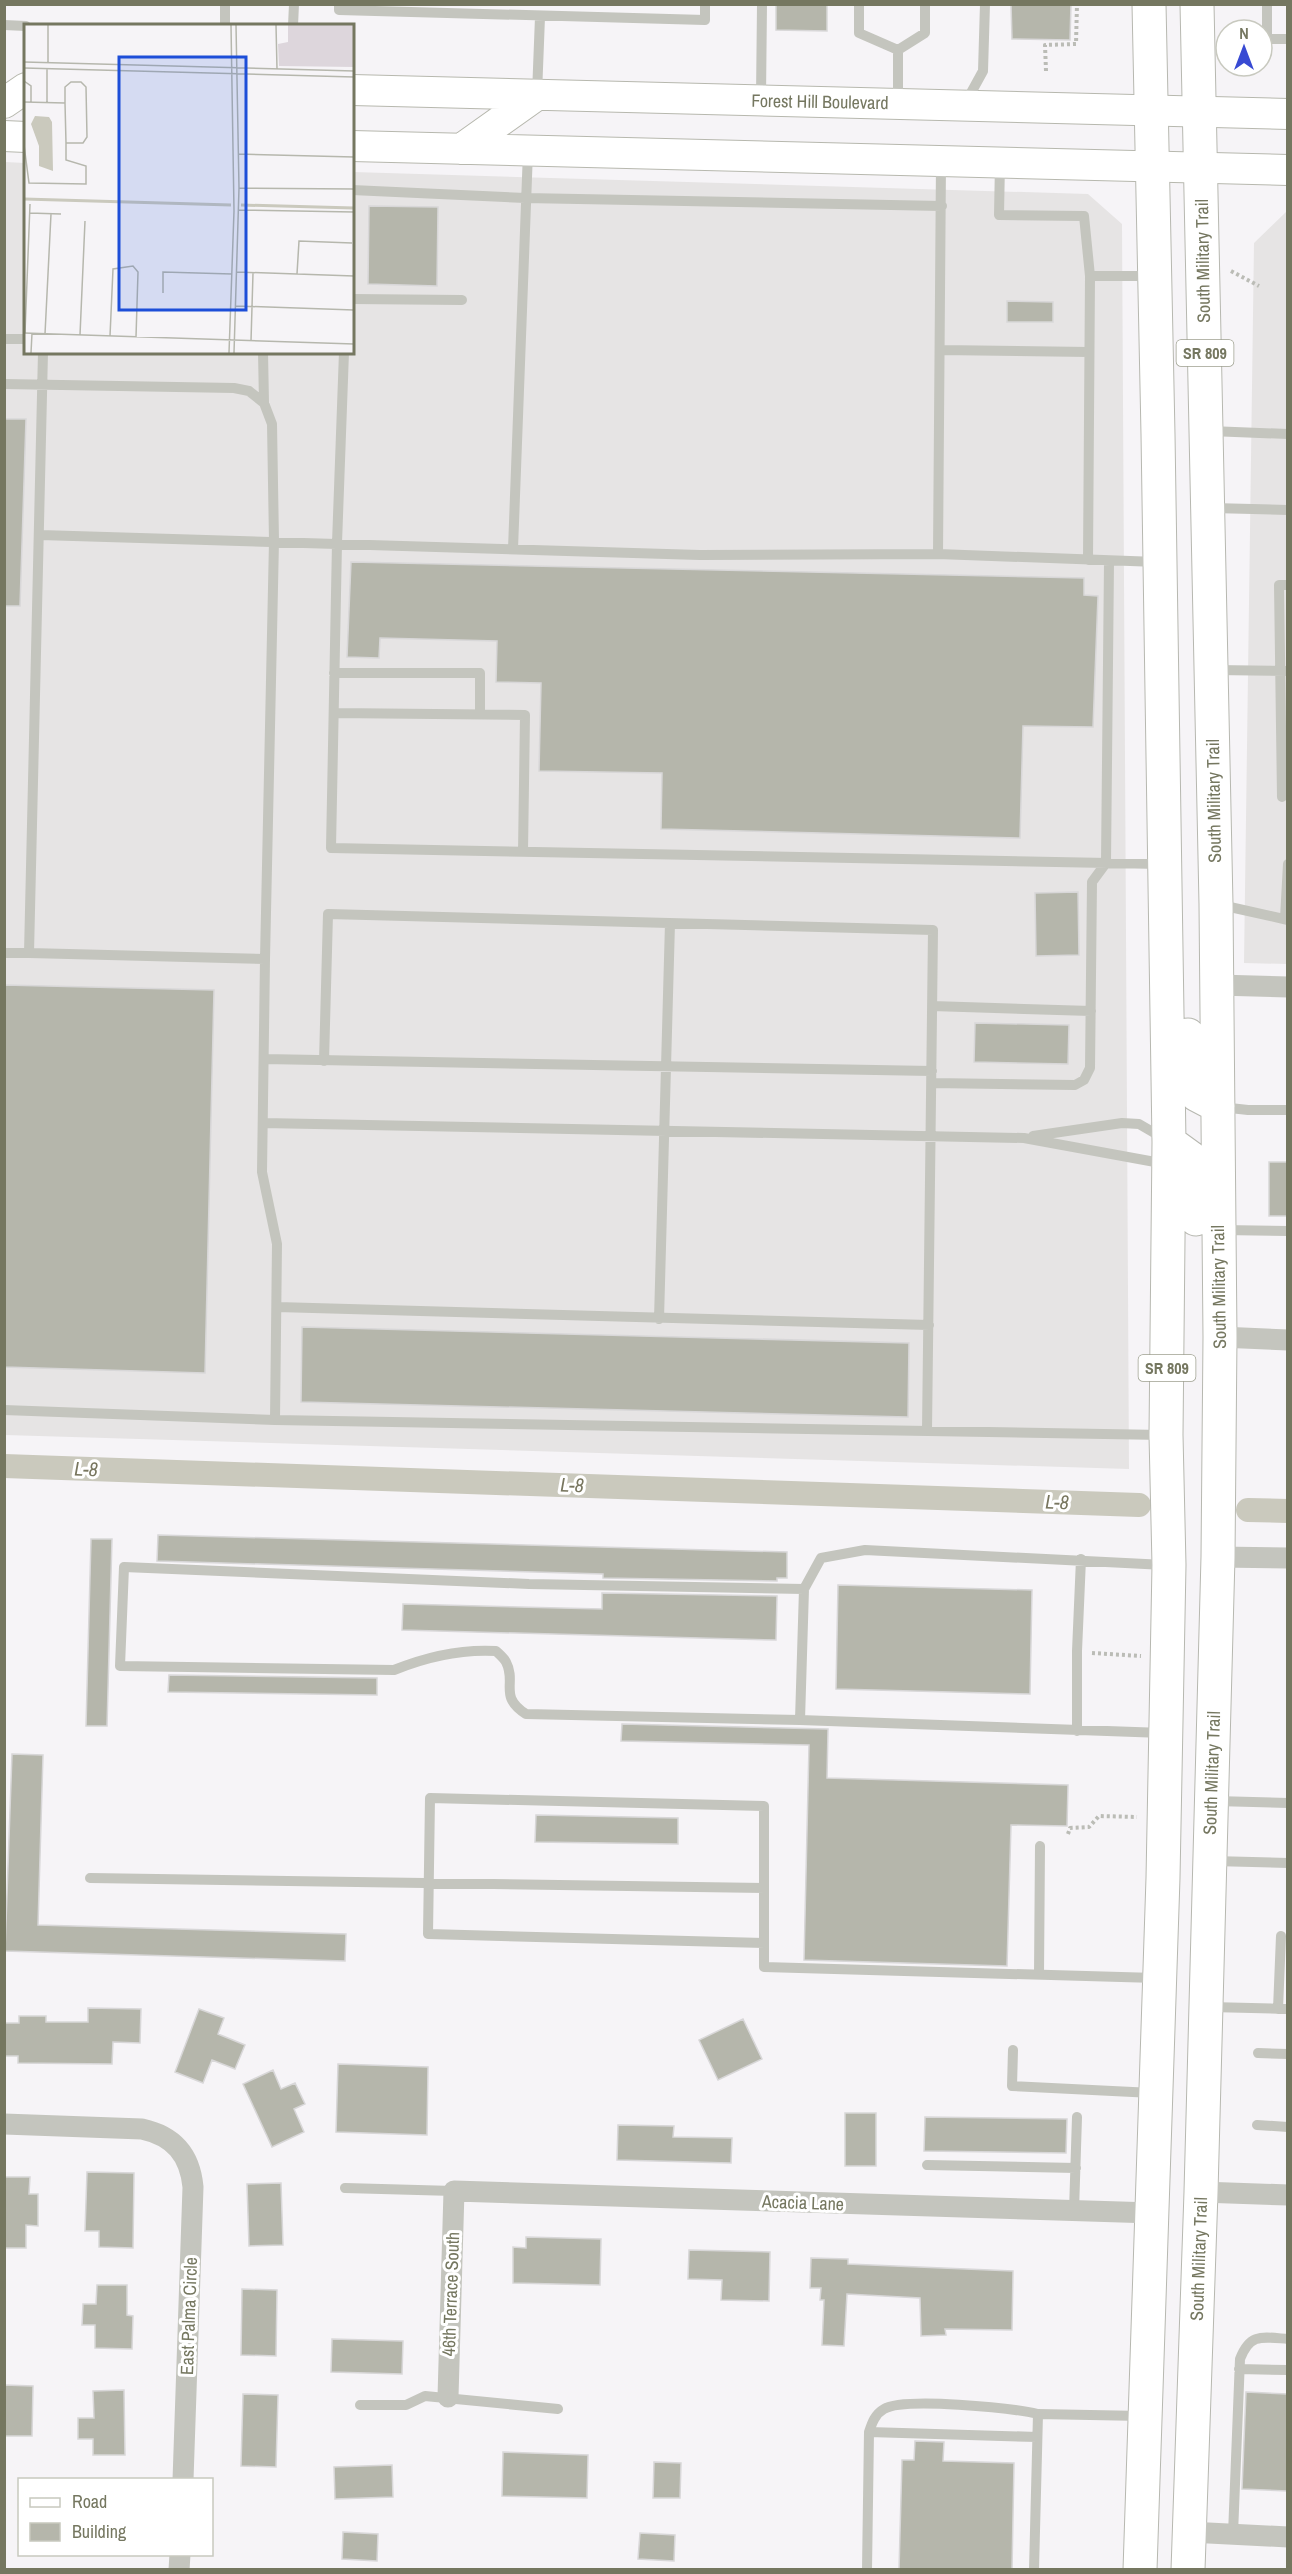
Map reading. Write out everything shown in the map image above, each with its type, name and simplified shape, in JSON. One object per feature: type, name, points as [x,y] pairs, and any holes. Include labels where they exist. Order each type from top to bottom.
[{"type":"main road","name":"SR 809","points":[[1140,2570],[1163,1878],[1169,1565],[1166,1436],[1169,1153],[1149,4]]},
{"type":"main road","name":"South Military Trail","points":[[1188,2570],[1201,2192],[1218,1557],[1220,1338],[1213,1230],[1218,1106],[1216,904],[1197,4]]},
{"type":"main road","points":[[4,79],[24,80]]},
{"type":"main road","points":[[4,103],[24,89]]},
{"type":"main road","name":"Forest Hill Boulevard","points":[[354,90],[1287,114]]},
{"type":"main road","points":[[460,148],[537,94]]},
{"type":"main road","points":[[4,136],[24,137]]},
{"type":"main road","points":[[354,146],[1287,170]]},
{"type":"main road","points":[[1163,780],[1185,836],[1188,1071],[1197,1095],[1218,1106]]},
{"type":"main road","points":[[1169,1153],[1191,1158],[1195,1176],[1200,1393],[1219,1429]]},
{"type":"main road","points":[[1163,1878],[1176,1929],[1180,2004],[1177,2162],[1183,2180],[1201,2192]]},
{"type":"main road","points":[[1153,2213],[1168,2226],[1177,2255],[1174,2424],[1190,2495]]},
{"type":"street","points":[[1217,985],[1287,987]]},
{"type":"street","points":[[1220,1338],[1287,1340]]},
{"type":"street","points":[[1218,1557],[1287,1557]]},
{"type":"street","name":"East Palma Circle","points":[[4,2124],[142,2129],[158,2133],[173,2142],[184,2154],[191,2170],[194,2187],[183,2478]]},
{"type":"street","name":"Acacia Lane","points":[[453,2191],[1153,2213]]},
{"type":"street","name":"46th Terrace South","points":[[448,2397],[453,2191]]},
{"type":"street","points":[[1201,2192],[1287,2195]]},
{"type":"street","points":[[1189,2532],[1287,2537]]},
{"type":"lane","points":[[225,4],[225,24]]},
{"type":"lane","points":[[293,24],[294,4]]},
{"type":"lane","points":[[339,4],[339,10],[705,20],[705,4]]},
{"type":"lane","points":[[761,100],[762,4]]},
{"type":"lane","points":[[859,4],[859,33],[898,50]]},
{"type":"lane","points":[[898,50],[925,33],[925,4]]},
{"type":"lane","points":[[964,106],[983,71],[985,4]]},
{"type":"lane","points":[[1267,4],[1267,39],[1287,39]]},
{"type":"lane","points":[[537,94],[540,17]]},
{"type":"lane","points":[[4,25],[24,26]]},
{"type":"lane","points":[[898,50],[898,104]]},
{"type":"lane","points":[[513,549],[528,150]]},
{"type":"lane","points":[[938,554],[941,161]]},
{"type":"lane","points":[[1000,163],[999,215],[1084,216],[1090,276],[1088,560]]},
{"type":"lane","points":[[354,190],[525,198],[942,206]]},
{"type":"lane","points":[[1090,276],[1154,276]]},
{"type":"lane","points":[[354,299],[462,300]]},
{"type":"lane","points":[[4,339],[24,339]]},
{"type":"lane","points":[[940,350],[1089,352]]},
{"type":"lane","points":[[29,953],[43,354]]},
{"type":"lane","points":[[263,354],[264,403],[272,424],[274,541],[262,1172],[278,1244],[275,1420]]},
{"type":"lane","points":[[344,354],[337,543],[331,848],[1165,864]]},
{"type":"lane","points":[[4,384],[234,388],[249,391],[264,403]]},
{"type":"lane","points":[[1207,430],[1287,434]]},
{"type":"lane","points":[[1208,508],[1287,510]]},
{"type":"lane","points":[[40,535],[700,555],[938,554],[1108,562],[1160,562]]},
{"type":"lane","points":[[932,1083],[1075,1085],[1084,1080],[1090,1068],[1092,882],[1106,863],[1108,562]]},
{"type":"lane","points":[[1282,797],[1284,671],[1279,585],[1287,585]]},
{"type":"lane","points":[[1211,670],[1284,671]]},
{"type":"lane","points":[[334,673],[480,673],[480,714]]},
{"type":"lane","points":[[334,713],[525,715],[523,852]]},
{"type":"lane","points":[[1216,904],[1286,919],[1287,864]]},
{"type":"lane","points":[[324,1061],[328,914],[933,930],[927,1431]]},
{"type":"lane","points":[[659,1319],[670,923]]},
{"type":"lane","points":[[4,953],[265,959]]},
{"type":"lane","points":[[933,1006],[1091,1011]]},
{"type":"lane","points":[[264,1059],[932,1071]]},
{"type":"lane","points":[[1218,1106],[1248,1110],[1287,1110]]},
{"type":"lane","points":[[263,1123],[1024,1138],[1169,1153]]},
{"type":"lane","points":[[1024,1138],[1122,1123],[1139,1124],[1169,1153]]},
{"type":"lane","points":[[1213,1230],[1287,1232]]},
{"type":"lane","points":[[277,1307],[929,1325]]},
{"type":"lane","points":[[4,1410],[275,1420],[1166,1436]]},
{"type":"lane","points":[[800,1720],[804,1589],[821,1558],[865,1550],[1169,1565]]},
{"type":"lane","points":[[1077,1731],[1077,1651],[1081,1559]]},
{"type":"lane","points":[[804,1589],[530,1584],[123,1567],[120,1666],[394,1671],[417,1661],[461,1652],[496,1651],[507,1663],[509,1693],[514,1706],[526,1714],[800,1720],[1166,1733]]},
{"type":"lane","points":[[764,1943],[428,1934],[430,1798],[764,1806],[764,1888],[764,1943],[764,1967],[1160,1978]]},
{"type":"lane","points":[[1211,1801],[1287,1803]]},
{"type":"lane","points":[[1039,1974],[1040,1846]]},
{"type":"lane","points":[[1210,1861],[1287,1863]]},
{"type":"lane","points":[[90,1878],[764,1888]]},
{"type":"lane","points":[[1206,2007],[1282,2009],[1281,1936]]},
{"type":"lane","points":[[1014,2050],[1012,2086],[1156,2093]]},
{"type":"lane","points":[[1258,2053],[1287,2054]]},
{"type":"lane","points":[[1074,2211],[1077,2117]]},
{"type":"lane","points":[[1257,2125],[1287,2127]]},
{"type":"lane","points":[[927,2165],[1076,2168]]},
{"type":"lane","points":[[345,2188],[453,2191]]},
{"type":"lane","points":[[1233,2534],[1239,2368],[1245,2345],[1257,2338],[1287,2339]]},
{"type":"lane","points":[[1239,2368],[1287,2370]]},
{"type":"lane","points":[[360,2405],[406,2405],[425,2396],[558,2409]]},
{"type":"lane","points":[[867,2570],[868,2432],[875,2416],[894,2405],[1008,2408],[1038,2414],[1146,2416]]},
{"type":"lane","points":[[1034,2570],[1038,2414]]},
{"type":"lane","points":[[868,2432],[1037,2437]]},
{"type":"path","points":[[1046,71],[1045,45],[1076,44],[1077,4]]},
{"type":"path","points":[[1231,271],[1259,286]]},
{"type":"path","points":[[1089,1653],[1142,1656]]},
{"type":"path","points":[[1068,1834],[1070,1828],[1089,1827],[1099,1816],[1137,1817]]},
{"type":"shaded area","points":[[5,162],[24,163],[24,354],[354,354],[354,172],[1088,194],[1122,224],[1129,1469],[5,1435]]},
{"type":"shaded area","points":[[1287,211],[1287,964],[1244,963],[1254,243]]},
{"type":"building","points":[[776,4],[827,4],[827,31],[776,30]]},
{"type":"building","points":[[1011,4],[1071,4],[1070,40],[1012,39]]},
{"type":"building","points":[[369,206],[438,207],[437,286],[368,284]]},
{"type":"building","points":[[1007,301],[1053,302],[1053,322],[1007,322]]},
{"type":"building","points":[[4,419],[26,419],[20,606],[4,606]]},
{"type":"building","points":[[351,562],[1084,578],[1084,595],[1098,596],[1093,727],[1023,726],[1020,838],[661,829],[662,773],[539,771],[541,683],[496,682],[497,641],[380,638],[379,658],[347,657]]},
{"type":"building","points":[[1078,892],[1079,955],[1036,956],[1035,893]]},
{"type":"building","points":[[4,985],[214,990],[205,1373],[4,1367]]},
{"type":"building","points":[[975,1023],[1069,1025],[1068,1064],[974,1062]]},
{"type":"building","points":[[1269,1162],[1287,1162],[1287,1216],[1269,1216]]},
{"type":"building","points":[[302,1327],[909,1343],[908,1417],[301,1402]]},
{"type":"building","points":[[158,1535],[787,1552],[787,1578],[777,1578],[777,1581],[603,1578],[603,1574],[157,1561]]},
{"type":"building","points":[[91,1539],[112,1539],[107,1726],[86,1726]]},
{"type":"building","points":[[838,1585],[1032,1590],[1030,1694],[836,1689]]},
{"type":"building","points":[[602,1593],[777,1596],[776,1640],[402,1630],[403,1604],[602,1609]]},
{"type":"building","points":[[169,1675],[377,1678],[377,1695],[168,1692]]},
{"type":"building","points":[[622,1724],[828,1729],[827,1778],[1068,1785],[1067,1826],[1011,1825],[1007,1966],[804,1960],[809,1745],[621,1741]]},
{"type":"building","points":[[12,1754],[43,1755],[38,1925],[346,1934],[345,1961],[5,1951]]},
{"type":"building","points":[[536,1815],[678,1818],[678,1844],[535,1842]]},
{"type":"building","points":[[88,2008],[141,2009],[140,2043],[113,2042],[112,2064],[18,2063],[18,2056],[4,2056],[4,2023],[19,2023],[19,2016],[46,2016],[46,2022],[88,2022]]},
{"type":"building","points":[[199,2009],[224,2018],[218,2034],[245,2045],[235,2069],[212,2060],[203,2083],[175,2072]]},
{"type":"building","points":[[743,2019],[762,2059],[718,2080],[699,2040]]},
{"type":"building","points":[[338,2064],[428,2067],[427,2135],[336,2132]]},
{"type":"building","points":[[273,2070],[281,2089],[295,2083],[305,2104],[294,2109],[304,2132],[272,2147],[243,2084]]},
{"type":"building","points":[[845,2113],[876,2113],[876,2166],[845,2166]]},
{"type":"building","points":[[925,2117],[1067,2119],[1066,2153],[924,2151]]},
{"type":"building","points":[[618,2125],[674,2126],[673,2137],[732,2138],[731,2163],[617,2160]]},
{"type":"building","points":[[87,2172],[134,2173],[133,2248],[99,2247],[99,2231],[85,2231]]},
{"type":"building","points":[[4,2177],[30,2177],[29,2194],[38,2194],[38,2226],[26,2225],[26,2248],[4,2248]]},
{"type":"building","points":[[281,2183],[283,2245],[249,2246],[247,2184]]},
{"type":"building","points":[[526,2237],[601,2239],[600,2285],[513,2283],[513,2247],[526,2248]]},
{"type":"building","points":[[689,2250],[770,2252],[769,2301],[721,2300],[722,2280],[688,2279]]},
{"type":"building","points":[[811,2258],[848,2259],[848,2264],[1013,2271],[1012,2330],[945,2329],[946,2335],[921,2336],[920,2298],[847,2294],[844,2346],[822,2345],[824,2300],[820,2300],[821,2288],[810,2288]]},
{"type":"building","points":[[97,2285],[127,2285],[127,2315],[133,2316],[132,2349],[95,2348],[95,2325],[82,2325],[83,2304],[96,2304]]},
{"type":"building","points":[[242,2289],[277,2290],[276,2356],[241,2355]]},
{"type":"building","points":[[332,2339],[403,2341],[402,2374],[331,2372]]},
{"type":"building","points":[[4,2385],[33,2386],[32,2436],[4,2436]]},
{"type":"building","points":[[124,2390],[125,2455],[93,2455],[93,2439],[78,2439],[78,2418],[94,2418],[93,2391]]},
{"type":"building","points":[[1246,2392],[1287,2394],[1287,2491],[1242,2489]]},
{"type":"building","points":[[243,2394],[278,2395],[276,2467],[241,2466]]},
{"type":"building","points":[[915,2441],[944,2442],[943,2461],[1014,2463],[1012,2570],[899,2570],[902,2460],[914,2460]]},
{"type":"building","points":[[503,2452],[588,2455],[587,2498],[502,2496]]},
{"type":"building","points":[[654,2462],[681,2463],[680,2498],[653,2498]]},
{"type":"building","points":[[392,2465],[393,2497],[335,2499],[334,2467]]},
{"type":"building","points":[[343,2532],[378,2534],[377,2561],[342,2559]]},
{"type":"building","points":[[640,2533],[675,2535],[674,2561],[638,2559]]},
{"type":"waterway","name":"L-8","points":[[4,1466],[1139,1505]]},
{"type":"waterway","name":"L-8","points":[[1248,1510],[1288,1511]]}]
